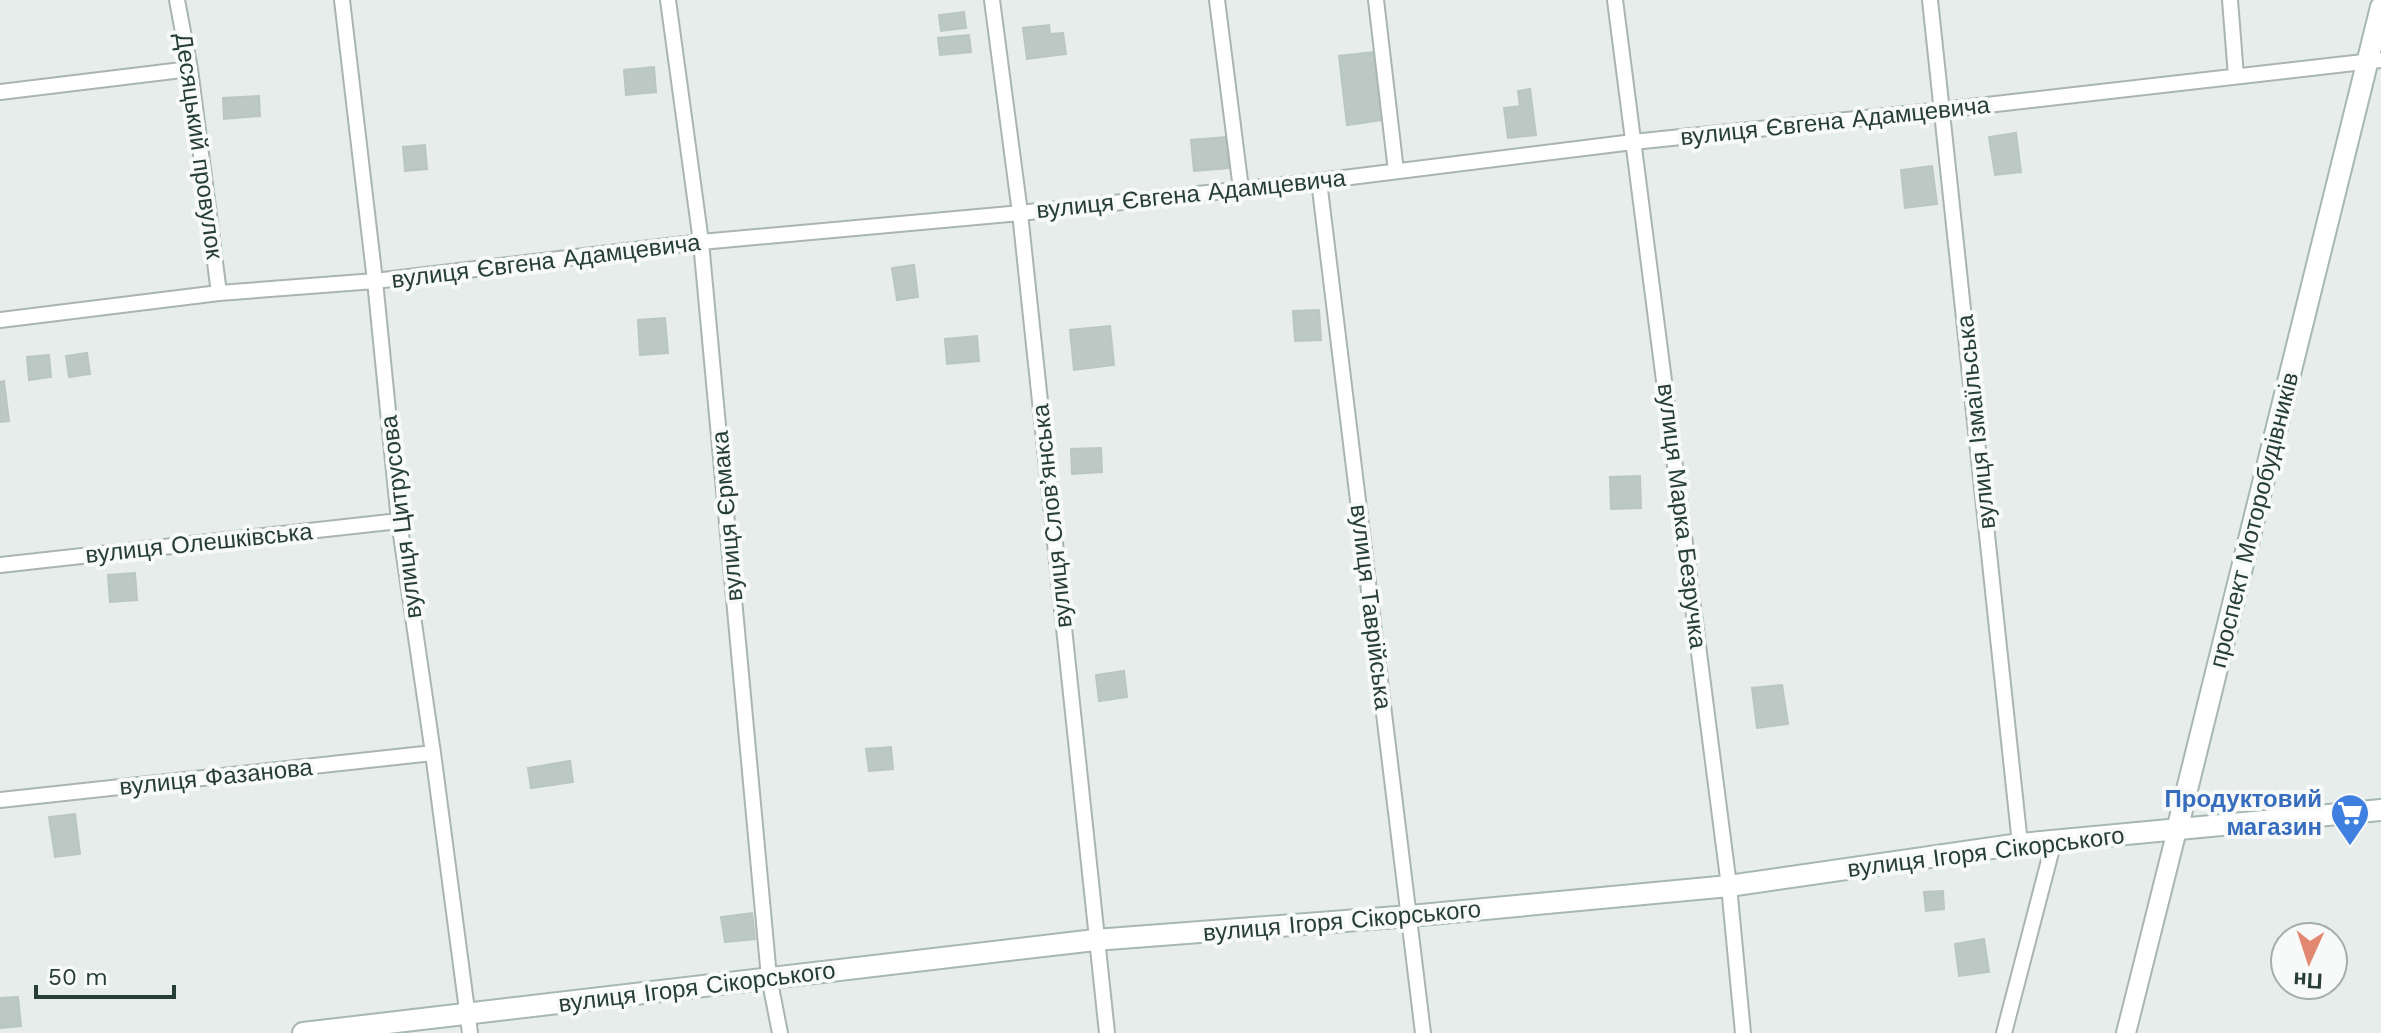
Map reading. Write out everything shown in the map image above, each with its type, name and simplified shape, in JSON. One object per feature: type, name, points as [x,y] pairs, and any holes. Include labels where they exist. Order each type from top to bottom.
[{"type":"main road","name":"проспект Моторобудівників","points":[[2177,830],[2374,61],[2381,7]]},
{"type":"main road","name":"вулиця Ігоря Сікорського","points":[[303,1033],[469,1024],[769,977],[1095,940],[1410,916],[1729,886],[2020,844],[2381,810]]},
{"type":"street","name":"Десяцький провулок","points":[[177,0],[190,69],[219,293]]},
{"type":"street","name":"вулиця Цитрусова","points":[[342,0],[399,521],[469,1024]]},
{"type":"street","name":"вулиця Єрмака","points":[[668,0],[701,242],[769,977],[780,1033]]},
{"type":"street","name":"вулиця Слов’янська","points":[[992,0],[1020,213],[1107,1033]]},
{"type":"street","points":[[1217,0],[1241,189]]},
{"type":"street","points":[[1376,0],[1396,171]]},
{"type":"street","name":"вулиця Марка Безручка","points":[[1615,0],[1729,886],[1743,1033]]},
{"type":"street","name":"вулиця Ізмаїльська","points":[[1930,0],[2020,844]]},
{"type":"street","points":[[2230,0],[2236,76]]},
{"type":"street","name":"вулиця Євгена Адамцевича","points":[[0,320],[219,293],[375,281],[701,242],[1020,213],[1319,181],[1633,142],[2374,61]]},
{"type":"street","points":[[0,92],[190,69]]},
{"type":"street","name":"вулиця Таврійська","points":[[1319,181],[1423,1033]]},
{"type":"street","name":"вулиця Олешківська","points":[[0,565],[399,521]]},
{"type":"street","name":"вулиця Фазанова","points":[[0,800],[433,753]]},
{"type":"street","name":"проспект Моторобудівників","points":[[2126,1033],[2177,830]]},
{"type":"street","points":[[2004,1033],[2054,841]]},
{"type":"building","points":[[964,12],[966,28],[941,31],[939,15]]},
{"type":"building","points":[[1049,25],[1050,34],[1063,33],[1066,54],[1027,59],[1023,28]]},
{"type":"building","points":[[969,35],[971,52],[940,55],[938,38]]},
{"type":"building","points":[[1374,52],[1383,120],[1347,125],[1339,56]]},
{"type":"building","points":[[654,67],[656,92],[626,95],[624,70]]},
{"type":"building","points":[[1530,89],[1536,135],[1508,138],[1504,108],[1520,106],[1518,91]]},
{"type":"building","points":[[259,96],[260,116],[224,119],[223,98]]},
{"type":"building","points":[[2016,133],[2021,172],[1995,175],[1989,137]]},
{"type":"building","points":[[1226,137],[1229,168],[1194,171],[1191,140]]},
{"type":"building","points":[[425,145],[427,169],[405,171],[403,147]]},
{"type":"building","points":[[1932,166],[1937,204],[1905,208],[1901,170]]},
{"type":"building","points":[[914,265],[918,297],[897,300],[892,268]]},
{"type":"building","points":[[1319,310],[1321,340],[1295,341],[1293,311]]},
{"type":"building","points":[[665,318],[668,353],[640,355],[638,320]]},
{"type":"building","points":[[1110,326],[1114,365],[1074,370],[1070,330]]},
{"type":"building","points":[[977,336],[979,361],[947,364],[945,339]]},
{"type":"building","points":[[87,353],[90,374],[69,377],[66,356]]},
{"type":"building","points":[[49,355],[51,377],[29,380],[27,357]]},
{"type":"building","points":[[4,381],[9,421],[0,422],[0,382]]},
{"type":"building","points":[[1101,448],[1102,472],[1072,474],[1071,449]]},
{"type":"building","points":[[1640,476],[1641,508],[1611,509],[1610,477]]},
{"type":"building","points":[[135,573],[137,600],[110,602],[108,575]]},
{"type":"building","points":[[1124,671],[1127,697],[1099,701],[1096,675]]},
{"type":"building","points":[[1782,685],[1788,724],[1757,728],[1752,688]]},
{"type":"building","points":[[891,747],[893,769],[869,771],[866,749]]},
{"type":"building","points":[[570,761],[573,782],[531,788],[528,768]]},
{"type":"building","points":[[75,814],[80,854],[55,857],[49,817]]},
{"type":"building","points":[[1943,891],[1944,909],[1926,911],[1924,892]]},
{"type":"building","points":[[752,913],[755,939],[725,942],[721,917]]},
{"type":"building","points":[[1984,939],[1989,972],[1959,976],[1955,944]]},
{"type":"building","points":[[18,997],[21,1026],[0,1028],[0,998]]},
{"type":"place","name":"Продуктовий магазин","points":[[2350,847]]}]
